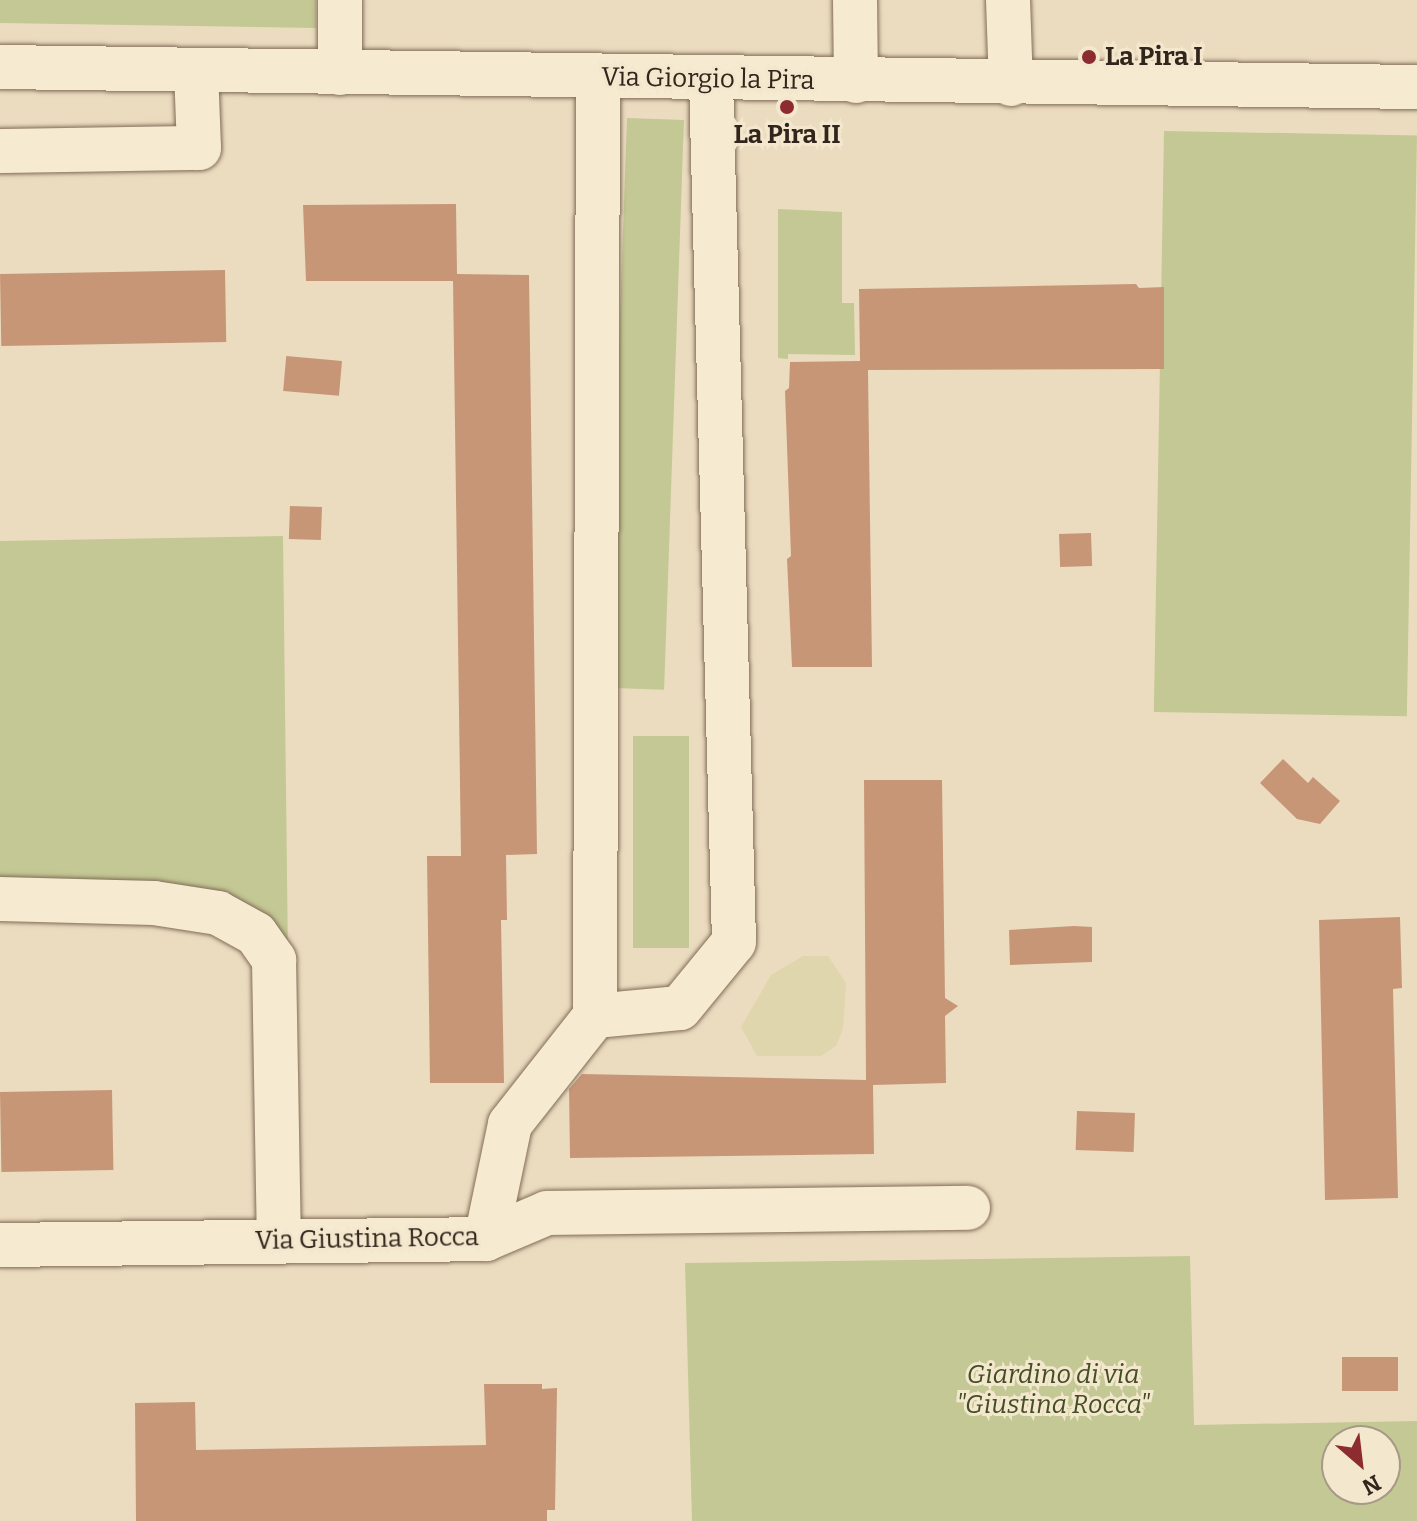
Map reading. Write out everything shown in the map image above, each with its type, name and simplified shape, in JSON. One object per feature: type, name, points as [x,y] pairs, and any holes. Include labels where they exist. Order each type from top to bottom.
[{"type":"street","points":[[340,0],[340,73]]},
{"type":"street","points":[[855,0],[856,81]]},
{"type":"street","points":[[1008,0],[1011,84]]},
{"type":"street","name":"Via Giorgio la Pira","points":[[0,67],[1011,84],[1417,87]]},
{"type":"street","points":[[0,151],[199,148],[196,71]]},
{"type":"street","points":[[486,1239],[510,1124],[595,1016],[598,77]]},
{"type":"street","points":[[595,1016],[680,1008],[734,942],[711,79]]},
{"type":"street","points":[[0,899],[154,903],[218,913],[256,934],[274,960],[279,1240]]},
{"type":"street","name":"Via Giustina Rocca","points":[[0,1245],[486,1239],[547,1213],[968,1208]]},
{"type":"shaded area","points":[[803,956],[828,956],[846,983],[843,1029],[836,1046],[821,1056],[757,1056],[741,1027],[771,975]]},
{"type":"green space","points":[[0,0],[316,0],[316,28],[0,23]]},
{"type":"green space","points":[[627,118],[684,120],[664,690],[607,688]]},
{"type":"green space","points":[[1164,131],[1417,135],[1407,716],[1154,712]]},
{"type":"green space","points":[[778,209],[842,212],[842,303],[854,303],[855,355],[788,354],[788,359],[778,358]]},
{"type":"green space","points":[[283,536],[288,959],[277,947],[0,888],[0,541]]},
{"type":"green space","points":[[633,736],[689,736],[689,948],[633,948]]},
{"type":"green space","name":"Giardino di via \"Giustina Rocca\"","points":[[1190,1256],[1194,1425],[1417,1421],[1417,1521],[692,1521],[685,1263]]},
{"type":"building","points":[[456,204],[457,274],[529,275],[537,854],[506,855],[507,920],[501,920],[504,1083],[430,1083],[427,856],[461,856],[453,281],[306,281],[303,205]]},
{"type":"building","points":[[225,270],[226,342],[1,346],[0,274]]},
{"type":"building","points":[[1136,284],[1139,288],[1164,287],[1164,369],[868,370],[872,667],[792,667],[785,391],[789,388],[790,362],[860,361],[859,289]]},
{"type":"building","points":[[286,356],[342,361],[339,396],[283,391]]},
{"type":"building","points":[[290,506],[322,507],[321,540],[289,539]]},
{"type":"building","points":[[1091,533],[1092,566],[1060,567],[1059,534]]},
{"type":"building","points":[[1283,759],[1308,783],[1313,777],[1340,801],[1320,824],[1297,819],[1260,783]]},
{"type":"building","points":[[864,780],[942,780],[945,998],[958,1006],[945,1016],[946,1083],[873,1085],[874,1154],[570,1158],[569,1089],[582,1074],[866,1080]]},
{"type":"building","points":[[1400,917],[1402,988],[1393,989],[1398,1198],[1325,1200],[1319,920]]},
{"type":"building","points":[[1092,927],[1092,962],[1010,965],[1009,930]]},
{"type":"building","points":[[112,1090],[113,1170],[1,1172],[0,1092]]},
{"type":"building","points":[[1077,1111],[1135,1113],[1134,1152],[1076,1150]]},
{"type":"building","points":[[1342,1357],[1398,1357],[1398,1391],[1342,1391]]},
{"type":"building","points":[[484,1384],[542,1384],[542,1389],[557,1388],[555,1510],[547,1510],[547,1521],[136,1521],[135,1403],[195,1402],[196,1450],[486,1445]]},
{"type":"place","name":"La Pira I","points":[[1089,57]]},
{"type":"place","name":"La Pira II","points":[[787,107]]}]
